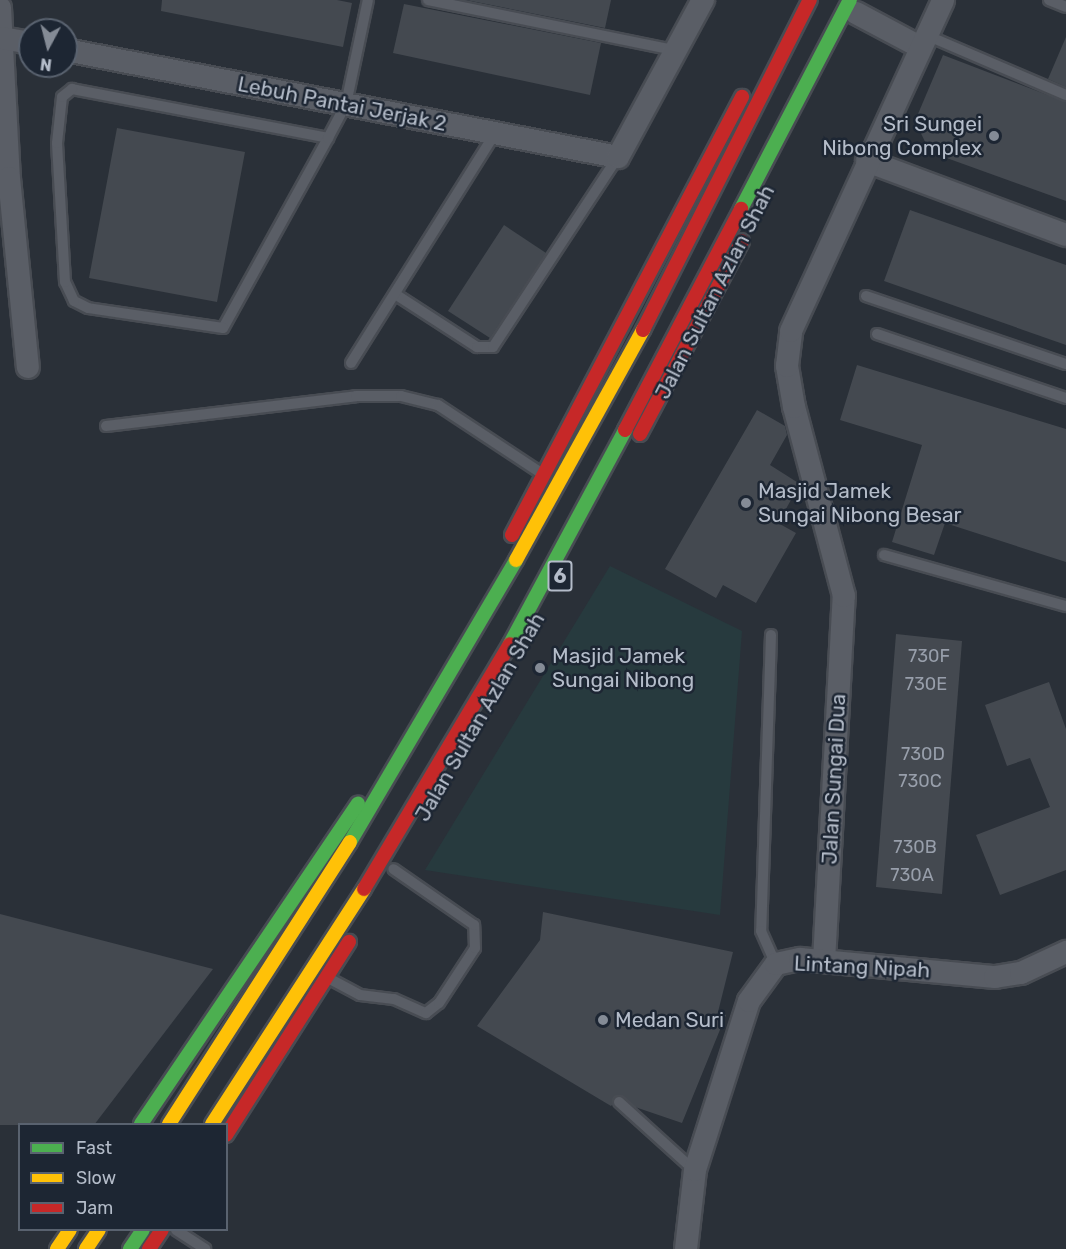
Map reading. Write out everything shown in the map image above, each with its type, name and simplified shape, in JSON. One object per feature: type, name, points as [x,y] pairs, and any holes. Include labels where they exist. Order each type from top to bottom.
[{"type":"main road","points":[[142,1123],[359,800],[544,474],[793,0]]},
{"type":"main road","name":"6","points":[[170,1123],[334,870],[506,578],[636,343],[810,0]]},
{"type":"main road","name":"Jalan Sultan Azlan Shah","points":[[228,1132],[328,977],[393,869],[675,373],[856,4]]},
{"type":"main road","name":"Jalan Sultan Azlan Shah","points":[[213,1123],[347,918],[538,597],[856,4]]},
{"type":"main road","points":[[57,1249],[69,1231]]},
{"type":"main road","points":[[86,1249],[98,1231]]},
{"type":"main road","points":[[130,1249],[142,1231]]},
{"type":"main road","points":[[149,1249],[161,1231]]},
{"type":"street","points":[[618,157],[679,51],[703,0]]},
{"type":"street","name":"Jalan Sungai Dua","points":[[824,961],[844,596],[787,366],[803,296],[921,40],[943,0]]},
{"type":"street","points":[[856,4],[921,40]]},
{"type":"street","points":[[0,8],[5,178],[28,367]]},
{"type":"street","points":[[2,38],[18,41]]},
{"type":"street","name":"Lebuh Pantai Jerjak 2","points":[[78,52],[618,157]]},
{"type":"street","points":[[867,161],[1066,235]]},
{"type":"street","name":"Lintang Nipah","points":[[686,1249],[695,1170],[750,1001],[776,964],[824,961],[995,977],[1021,973],[1066,952]]},
{"type":"lane","points":[[328,138],[72,89],[62,97],[57,143],[65,282],[74,301],[88,308],[223,328],[328,138],[346,104],[368,0]]},
{"type":"lane","points":[[428,0],[679,51]]},
{"type":"lane","points":[[1049,0],[1066,7]]},
{"type":"lane","points":[[921,40],[1066,95]]},
{"type":"lane","points":[[351,363],[495,133]]},
{"type":"lane","points":[[395,294],[477,347],[493,347],[618,157]]},
{"type":"lane","points":[[866,296],[1066,364]]},
{"type":"lane","points":[[877,334],[1066,398]]},
{"type":"lane","points":[[106,426],[356,396],[401,396],[438,405],[544,474]]},
{"type":"lane","points":[[884,555],[1066,606]]},
{"type":"lane","points":[[771,635],[761,932],[776,964]]},
{"type":"lane","points":[[328,977],[360,995],[394,999],[426,1013],[440,1004],[475,948],[474,925],[393,869]]},
{"type":"lane","points":[[619,1102],[695,1170]]},
{"type":"lane","points":[[178,1231],[205,1249]]},
{"type":"green space","points":[[610,566],[742,631],[720,915],[425,870]]},
{"type":"building","points":[[162,0],[337,0],[352,3],[343,47],[161,11]]},
{"type":"building","points":[[466,0],[611,0],[605,28]]},
{"type":"building","points":[[404,4],[601,43],[590,95],[393,53]]},
{"type":"building","points":[[1066,37],[1066,87],[1048,79]]},
{"type":"building","name":"Sri Sungei Nibong Complex","points":[[943,55],[1066,102],[1066,201],[930,152],[915,121]]},
{"type":"building","points":[[117,128],[245,152],[217,302],[89,278]]},
{"type":"building","points":[[910,210],[1066,265],[1066,345],[884,281]]},
{"type":"building","points":[[504,225],[546,253],[490,338],[448,311]]},
{"type":"building","points":[[857,365],[1066,429],[1066,562],[945,523],[934,555],[892,542],[922,445],[840,420]]},
{"type":"building","name":"Masjid Jamek Sungai Nibong Besar","points":[[757,410],[785,426],[787,435],[770,465],[800,484],[778,523],[796,533],[756,603],[723,585],[716,598],[665,569]]},
{"type":"building","points":[[896,634],[962,641],[942,894],[876,887]]},
{"type":"building","points":[[1049,682],[1066,729],[1066,870],[1000,895],[976,835],[1050,807],[1030,758],[1007,766],[985,705]]},
{"type":"building","name":"Medan Suri","points":[[543,912],[733,952],[718,1012],[726,1015],[682,1123],[635,1107],[621,1095],[611,1106],[477,1026],[540,940]]},
{"type":"building","points":[[0,914],[213,969],[96,1123],[0,1125]]},
{"type":"traffic: fast","points":[[741,209],[850,0]]},
{"type":"traffic: fast","points":[[510,644],[625,430]]},
{"type":"traffic: fast","points":[[350,842],[516,560]]},
{"type":"traffic: fast","points":[[142,1123],[358,803]]},
{"type":"traffic: fast","points":[[130,1249],[142,1231]]},
{"type":"traffic: slow","points":[[516,560],[643,330]]},
{"type":"traffic: slow","points":[[170,1123],[350,842]]},
{"type":"traffic: slow","points":[[213,1123],[364,889]]},
{"type":"traffic: slow","points":[[57,1249],[69,1231]]},
{"type":"traffic: slow","points":[[86,1249],[98,1231]]},
{"type":"traffic: jam","points":[[643,330],[810,0]]},
{"type":"traffic: jam","points":[[512,535],[742,97]]},
{"type":"traffic: jam","points":[[625,430],[741,209]]},
{"type":"traffic: jam","points":[[640,434],[742,241]]},
{"type":"traffic: jam","points":[[364,889],[510,644]]},
{"type":"traffic: jam","points":[[228,1132],[349,942]]},
{"type":"traffic: jam","points":[[149,1249],[161,1231]]},
{"type":"place","name":"Sri Sungei Nibong Complex","points":[[994,136]]},
{"type":"place","name":"Masjid Jamek Sungai Nibong Besar","points":[[746,503]]},
{"type":"place","name":"Masjid Jamek Sungai Nibong","points":[[540,668]]},
{"type":"place","name":"Medan Suri","points":[[603,1020]]}]
